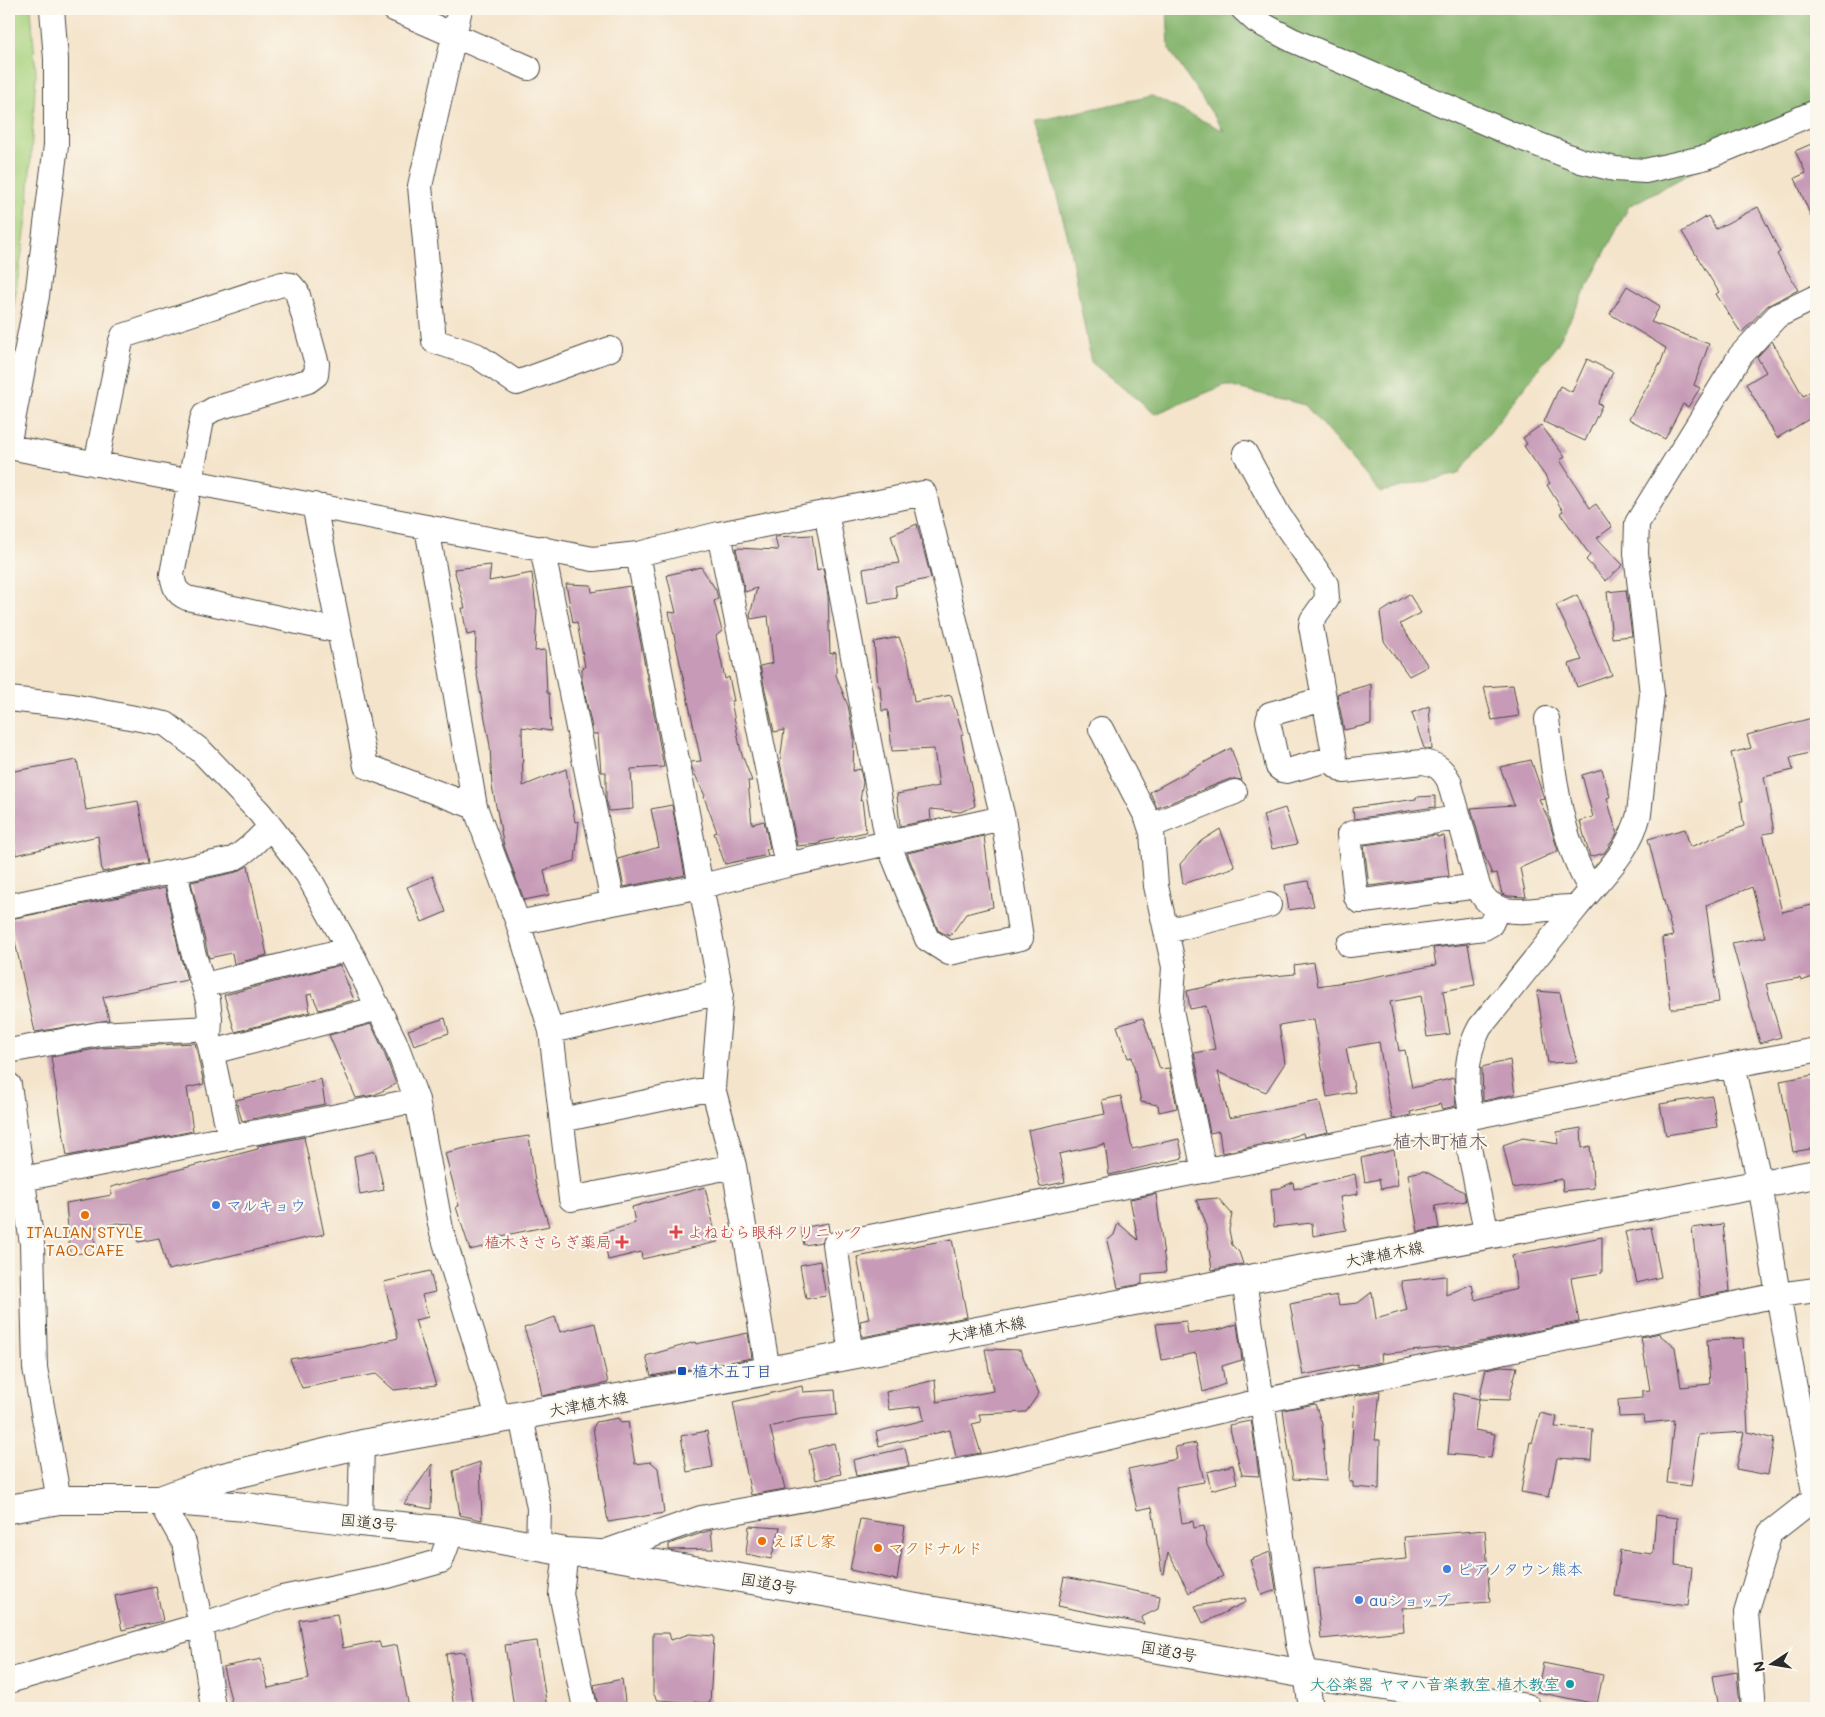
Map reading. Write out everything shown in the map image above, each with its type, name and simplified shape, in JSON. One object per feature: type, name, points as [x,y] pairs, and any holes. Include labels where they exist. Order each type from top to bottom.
[{"type":"main road","name":"大津植木線","points":[[160,1500],[222,1477],[362,1444],[768,1371],[1816,1174]]},
{"type":"main road","name":"国道3号","points":[[9,1509],[59,1500],[160,1500],[246,1507],[360,1522],[452,1531],[566,1552],[599,1554],[1306,1674],[1527,1708]]},
{"type":"street","points":[[9,441],[36,296],[56,145],[56,59],[52,9]]},
{"type":"street","points":[[394,9],[529,68]]},
{"type":"street","points":[[460,9],[420,186],[434,341],[476,355],[517,383],[610,349]]},
{"type":"street","points":[[1243,9],[1256,21],[1319,52],[1516,136],[1581,161],[1615,169],[1645,171],[1707,157],[1816,112]]},
{"type":"street","points":[[96,464],[121,342],[124,336],[282,284],[291,285],[296,292],[317,364],[316,375],[308,381],[208,412],[202,420],[172,574],[178,594],[187,598],[339,631]]},
{"type":"street","points":[[1486,1235],[1467,1118],[1468,1075],[1470,1053],[1474,1038],[1480,1027],[1622,853],[1633,834],[1639,814],[1652,694],[1636,553],[1637,523],[1740,356],[1777,316],[1816,297]]},
{"type":"street","points":[[9,447],[542,548],[593,560],[638,554],[719,534],[826,512],[924,493],[1003,818],[1021,938],[949,953],[927,939],[888,843],[826,512]]},
{"type":"street","points":[[1245,454],[1278,514],[1326,584],[1327,599],[1311,623],[1336,765],[1344,771],[1422,762],[1432,763],[1440,767],[1445,774],[1478,886],[1486,900],[1498,908],[1525,911],[1570,907],[1574,910]]},
{"type":"street","points":[[314,505],[366,766],[475,807]]},
{"type":"street","points":[[427,527],[475,807],[518,923],[551,1031],[571,1199],[734,1166]]},
{"type":"street","points":[[719,534],[787,865]]},
{"type":"street","points":[[542,548],[612,903]]},
{"type":"street","points":[[638,554],[721,992],[713,1088],[734,1166],[768,1371]]},
{"type":"street","points":[[9,699],[72,706],[166,724],[201,751],[260,813],[306,874],[348,948],[378,1007],[395,1042],[417,1100],[441,1230],[510,1418],[539,1508],[538,1547]]},
{"type":"street","points":[[1324,699],[1270,714],[1268,720],[1278,767],[1282,770],[1287,771],[1334,758]]},
{"type":"street","points":[[1547,719],[1554,778],[1563,821],[1575,860],[1590,890]]},
{"type":"street","points":[[1101,729],[1150,826],[1156,886],[1174,967],[1171,1010],[1204,1170]]},
{"type":"street","points":[[1150,826],[1235,792]]},
{"type":"street","points":[[518,923],[702,886],[787,865],[1003,818]]},
{"type":"street","points":[[1459,818],[1352,833],[1349,835],[1356,897],[1359,901],[1364,902],[1478,886]]},
{"type":"street","points":[[9,906],[234,858],[241,855],[270,827]]},
{"type":"street","points":[[175,871],[193,952],[205,985],[210,1018],[209,1028],[212,1052],[230,1138]]},
{"type":"street","points":[[1167,931],[1269,905]]},
{"type":"street","points":[[1349,945],[1484,928],[1491,924],[1498,908]]},
{"type":"street","points":[[205,985],[348,948]]},
{"type":"street","points":[[551,1031],[721,992]]},
{"type":"street","points":[[212,1052],[378,1007]]},
{"type":"street","points":[[9,1052],[99,1034],[209,1028]]},
{"type":"street","points":[[851,1355],[835,1244],[1732,1065],[1816,1050]]},
{"type":"street","points":[[1732,1065],[1760,1184],[1778,1295],[1816,1499],[1770,1533],[1746,1613],[1754,1708]]},
{"type":"street","points":[[9,1085],[16,1180],[32,1244],[35,1368],[59,1500]]},
{"type":"street","points":[[562,1120],[713,1088]]},
{"type":"street","points":[[16,1180],[417,1100]]},
{"type":"street","points":[[1244,1280],[1298,1644],[1306,1674],[1311,1708]]},
{"type":"street","points":[[599,1554],[701,1518],[1002,1463],[1261,1401],[1778,1295],[1816,1290]]},
{"type":"street","points":[[360,1522],[362,1444]]},
{"type":"street","points":[[160,1500],[184,1543],[201,1625],[213,1708]]},
{"type":"street","points":[[9,1680],[201,1625],[282,1598],[388,1576],[441,1561],[452,1531]]},
{"type":"street","points":[[566,1552],[561,1594],[585,1708]]},
{"type":"green space","points":[[9,9],[31,9],[36,73],[27,220],[9,336]]},
{"type":"green space","points":[[1167,9],[1816,9],[1816,22],[1811,24],[1811,109],[1629,206],[1557,345],[1458,474],[1380,492],[1305,405],[1225,385],[1155,414],[1091,362],[1067,233],[1036,121],[1152,96],[1224,131],[1169,49]]},
{"type":"building","points":[[1816,142],[1816,229],[1795,178],[1806,173],[1795,151]]},
{"type":"building","points":[[1758,207],[1780,252],[1777,254],[1798,290],[1767,306],[1741,333],[1716,294],[1719,292],[1682,232],[1708,216],[1716,229]]},
{"type":"building","points":[[1627,286],[1660,306],[1651,322],[1709,344],[1694,385],[1700,388],[1688,407],[1683,404],[1665,439],[1629,419],[1661,362],[1666,348],[1610,314]]},
{"type":"building","points":[[1772,341],[1803,396],[1816,388],[1816,415],[1777,438],[1746,384],[1766,372],[1757,357]]},
{"type":"building","points":[[1587,359],[1613,372],[1598,404],[1602,405],[1585,441],[1544,422],[1560,386],[1572,392]]},
{"type":"building","points":[[1541,425],[1565,457],[1560,460],[1590,508],[1596,504],[1612,527],[1597,538],[1623,565],[1606,581],[1586,560],[1590,555],[1560,513],[1563,511],[1547,485],[1550,483],[1524,446],[1527,444],[1523,438]]},
{"type":"building","points":[[917,524],[931,578],[895,586],[897,598],[868,603],[863,569],[899,563],[891,535]]},
{"type":"building","points":[[812,535],[817,570],[823,568],[828,595],[830,654],[836,652],[836,675],[848,706],[854,737],[853,771],[860,769],[863,782],[860,801],[862,800],[866,832],[820,842],[819,844],[797,846],[780,762],[784,730],[774,732],[760,666],[773,663],[768,616],[751,619],[750,615],[757,588],[745,592],[736,548],[778,550],[775,537]]},
{"type":"building","points":[[491,565],[489,581],[532,573],[537,609],[535,651],[545,650],[551,731],[522,727],[523,786],[566,769],[575,822],[579,821],[575,861],[544,870],[549,895],[524,900],[504,846],[492,786],[490,746],[475,664],[476,633],[467,635],[462,608],[465,608],[454,569]]},
{"type":"building","points":[[701,567],[716,590],[718,599],[714,601],[722,631],[716,636],[725,679],[729,677],[734,701],[731,701],[741,752],[752,781],[748,781],[752,824],[764,821],[770,849],[766,849],[768,855],[725,864],[714,833],[717,832],[705,796],[692,768],[691,762],[701,761],[669,612],[676,613],[667,575]]},
{"type":"building","points":[[566,584],[591,585],[592,592],[630,586],[664,767],[631,769],[633,809],[609,811],[606,800],[606,772],[601,772],[598,734],[593,734],[582,680],[582,668],[585,667],[577,622],[573,623]]},
{"type":"building","points":[[1626,590],[1632,636],[1612,638],[1607,592]]},
{"type":"building","points":[[1409,594],[1421,613],[1400,624],[1428,666],[1409,676],[1384,641],[1380,613]]},
{"type":"building","points":[[1577,595],[1612,675],[1577,687],[1569,664],[1582,660],[1556,605]]},
{"type":"building","points":[[899,637],[909,664],[914,702],[951,695],[963,734],[961,735],[975,806],[960,812],[930,809],[931,820],[900,826],[897,794],[939,786],[934,749],[892,751],[888,710],[882,711],[874,642]]},
{"type":"building","points":[[1371,684],[1371,724],[1344,730],[1337,694]]},
{"type":"building","points":[[1513,685],[1519,716],[1492,720],[1484,687]]},
{"type":"building","points":[[1429,706],[1432,750],[1424,748],[1412,713]]},
{"type":"building","points":[[1816,717],[1816,751],[1790,758],[1793,770],[1764,777],[1774,832],[1763,834],[1782,912],[1816,904],[1816,976],[1801,981],[1800,978],[1766,984],[1781,1037],[1760,1043],[1732,943],[1765,937],[1752,887],[1706,905],[1719,1002],[1671,1009],[1662,938],[1673,936],[1648,839],[1685,829],[1690,847],[1744,826],[1740,801],[1743,801],[1731,753],[1751,748],[1747,735]]},
{"type":"building","points":[[1231,748],[1242,780],[1230,779],[1157,808],[1150,792]]},
{"type":"building","points":[[77,760],[86,810],[138,801],[149,863],[102,872],[98,836],[16,855],[9,813],[9,772]]},
{"type":"building","points":[[1531,760],[1544,798],[1539,799],[1549,821],[1558,851],[1520,868],[1526,897],[1508,896],[1502,894],[1497,873],[1492,874],[1484,855],[1471,808],[1514,805],[1500,767]]},
{"type":"building","points":[[1602,769],[1610,797],[1607,798],[1617,834],[1604,853],[1590,857],[1580,821],[1593,817],[1582,775]]},
{"type":"building","points":[[1435,796],[1435,807],[1354,819],[1353,808],[1416,799],[1416,797]]},
{"type":"building","points":[[672,805],[685,875],[624,887],[618,859],[659,847],[651,809]]},
{"type":"building","points":[[1285,808],[1297,844],[1272,849],[1263,815]]},
{"type":"building","points":[[1220,829],[1235,867],[1183,884],[1180,864],[1201,841]]},
{"type":"building","points":[[1437,835],[1437,837],[1444,836],[1449,876],[1369,886],[1364,845]]},
{"type":"building","points":[[984,836],[993,907],[966,914],[950,936],[938,930],[907,853]]},
{"type":"building","points":[[248,866],[267,955],[234,964],[232,953],[209,958],[191,882],[236,872]]},
{"type":"building","points":[[433,876],[446,912],[422,922],[407,887]]},
{"type":"building","points":[[1308,881],[1314,906],[1289,910],[1285,885]]},
{"type":"building","points":[[165,888],[187,980],[103,997],[109,1020],[35,1032],[10,919]]},
{"type":"building","points":[[1468,944],[1475,985],[1443,991],[1450,1034],[1427,1037],[1421,996],[1390,1002],[1399,1051],[1405,1050],[1412,1088],[1454,1078],[1456,1106],[1442,1109],[1440,1104],[1410,1112],[1411,1115],[1392,1119],[1379,1042],[1346,1048],[1355,1092],[1327,1097],[1314,1019],[1279,1025],[1285,1063],[1266,1092],[1218,1072],[1229,1118],[1319,1101],[1328,1132],[1304,1137],[1303,1133],[1279,1141],[1222,1153],[1219,1131],[1210,1133],[1194,1053],[1215,1049],[1206,1006],[1190,1009],[1187,991],[1242,979],[1295,974],[1294,965],[1314,962],[1318,986],[1358,980],[1436,965],[1433,948]]},
{"type":"building","points":[[340,965],[354,1000],[319,1010],[312,994],[307,995],[310,1012],[235,1032],[224,995]]},
{"type":"building","points":[[1537,991],[1560,993],[1577,1062],[1548,1063]]},
{"type":"building","points":[[445,1018],[449,1033],[414,1045],[408,1030]]},
{"type":"building","points":[[1143,1018],[1160,1069],[1169,1068],[1177,1108],[1159,1112],[1158,1105],[1141,1102],[1132,1057],[1128,1058],[1117,1026]]},
{"type":"building","points":[[371,1024],[396,1084],[374,1095],[356,1098],[329,1035]]},
{"type":"building","points":[[195,1043],[204,1084],[187,1088],[193,1131],[67,1156],[51,1057],[101,1048]]},
{"type":"building","points":[[1510,1060],[1515,1094],[1483,1101],[1482,1067]]},
{"type":"building","points":[[1813,1075],[1816,1096],[1816,1148],[1793,1152],[1780,1081]]},
{"type":"building","points":[[321,1079],[325,1104],[242,1121],[236,1100]]},
{"type":"building","points":[[1121,1096],[1132,1149],[1179,1139],[1183,1158],[1109,1175],[1105,1144],[1059,1154],[1065,1182],[1040,1187],[1028,1130],[1105,1114],[1102,1100]]},
{"type":"building","points":[[1712,1096],[1717,1127],[1666,1135],[1660,1104]]},
{"type":"building","points":[[1581,1128],[1582,1148],[1590,1146],[1594,1188],[1563,1191],[1562,1179],[1513,1188],[1503,1145],[1523,1138],[1558,1144],[1557,1132]]},
{"type":"building","points":[[529,1136],[535,1182],[549,1226],[501,1236],[503,1242],[470,1250],[456,1207],[459,1206],[445,1153],[489,1142]]},
{"type":"building","name":"マルキョウ","points":[[304,1137],[324,1234],[168,1270],[159,1238],[138,1242],[134,1224],[117,1223],[92,1228],[97,1252],[70,1254],[66,1203],[112,1195],[111,1187],[258,1149],[258,1146]]},
{"type":"building","points":[[1394,1150],[1398,1185],[1381,1189],[1379,1179],[1365,1182],[1361,1158]]},
{"type":"building","points":[[375,1151],[384,1190],[360,1195],[354,1156]]},
{"type":"building","points":[[1424,1171],[1464,1192],[1466,1201],[1435,1206],[1439,1228],[1418,1232],[1408,1174]]},
{"type":"building","points":[[1355,1174],[1358,1194],[1340,1197],[1346,1230],[1313,1236],[1312,1223],[1274,1227],[1271,1189],[1280,1188],[1293,1182],[1294,1189]]},
{"type":"building","name":"よねむら眼科クリニック","points":[[705,1187],[717,1242],[642,1259],[641,1252],[608,1260],[603,1233],[635,1223],[632,1207]]},
{"type":"building","points":[[1156,1194],[1166,1272],[1142,1274],[1142,1284],[1118,1288],[1107,1241],[1114,1235],[1118,1223],[1138,1240],[1130,1199]]},
{"type":"building","points":[[1218,1198],[1232,1214],[1229,1230],[1232,1245],[1239,1252],[1243,1264],[1212,1270],[1205,1220],[1196,1200]]},
{"type":"building","points":[[828,1223],[829,1232],[822,1242],[804,1245],[801,1228]]},
{"type":"building","points":[[1723,1224],[1730,1291],[1700,1297],[1692,1228]]},
{"type":"building","points":[[1651,1227],[1661,1277],[1637,1283],[1625,1232]]},
{"type":"building","points":[[1602,1237],[1602,1273],[1571,1278],[1579,1322],[1450,1348],[1381,1354],[1382,1362],[1357,1367],[1357,1364],[1303,1375],[1290,1304],[1337,1295],[1339,1305],[1358,1303],[1372,1292],[1376,1319],[1407,1310],[1401,1281],[1446,1276],[1446,1295],[1472,1284],[1475,1300],[1517,1289],[1512,1255]]},
{"type":"building","points":[[952,1239],[967,1317],[862,1337],[860,1321],[869,1319],[857,1257]]},
{"type":"building","points":[[820,1261],[826,1296],[806,1299],[800,1265]]},
{"type":"building","points":[[430,1271],[435,1292],[422,1295],[428,1317],[415,1320],[436,1385],[394,1390],[376,1374],[302,1388],[290,1359],[363,1347],[398,1338],[384,1282]]},
{"type":"building","points":[[555,1317],[560,1332],[595,1323],[608,1383],[542,1396],[536,1364],[524,1328]]},
{"type":"building","points":[[1186,1321],[1188,1334],[1222,1329],[1237,1324],[1242,1360],[1222,1366],[1225,1384],[1203,1392],[1196,1353],[1162,1360],[1156,1324]]},
{"type":"building","points":[[748,1333],[752,1358],[651,1376],[646,1356],[695,1342],[696,1344]]},
{"type":"building","points":[[1660,1333],[1661,1336],[1675,1347],[1681,1387],[1710,1384],[1707,1340],[1743,1338],[1748,1432],[1774,1439],[1768,1475],[1736,1469],[1744,1432],[1698,1435],[1691,1486],[1667,1483],[1674,1420],[1645,1423],[1644,1416],[1619,1417],[1618,1400],[1642,1398],[1642,1391],[1650,1390],[1641,1337]]},
{"type":"building","points":[[985,1349],[1020,1350],[1039,1393],[1026,1412],[979,1414],[981,1422],[972,1424],[981,1453],[956,1457],[950,1430],[879,1446],[876,1432],[924,1420],[921,1406],[889,1410],[886,1392],[935,1380],[937,1402],[993,1391]]},
{"type":"building","points":[[1501,1366],[1517,1367],[1509,1400],[1479,1399],[1486,1369]]},
{"type":"building","points":[[802,1386],[803,1392],[835,1390],[837,1415],[800,1419],[770,1427],[785,1489],[751,1495],[733,1402]]},
{"type":"building","points":[[1380,1391],[1375,1440],[1380,1440],[1379,1489],[1353,1487],[1353,1482],[1349,1482],[1355,1396]]},
{"type":"building","points":[[1454,1393],[1479,1399],[1475,1430],[1495,1434],[1491,1458],[1448,1454]]},
{"type":"building","points":[[1315,1404],[1322,1424],[1326,1481],[1293,1479],[1283,1410]]},
{"type":"building","points":[[1540,1413],[1557,1417],[1555,1427],[1593,1429],[1591,1460],[1557,1458],[1549,1497],[1521,1492],[1530,1442],[1532,1443]]},
{"type":"building","points":[[618,1418],[621,1423],[628,1422],[635,1464],[651,1462],[658,1468],[664,1513],[608,1522],[593,1428],[596,1422]]},
{"type":"building","points":[[1251,1421],[1259,1476],[1242,1475],[1229,1425]]},
{"type":"building","points":[[707,1431],[713,1467],[687,1472],[681,1436]]},
{"type":"building","points":[[834,1443],[841,1474],[816,1480],[809,1450]]},
{"type":"building","points":[[1196,1443],[1204,1482],[1176,1487],[1182,1523],[1193,1521],[1194,1528],[1204,1526],[1207,1545],[1223,1576],[1189,1593],[1168,1552],[1164,1574],[1162,1574],[1152,1507],[1137,1510],[1128,1469],[1177,1459],[1175,1447]]},
{"type":"building","points":[[905,1448],[909,1466],[856,1476],[853,1460]]},
{"type":"building","points":[[480,1462],[482,1520],[460,1515],[453,1471]]},
{"type":"building","points":[[432,1464],[431,1509],[404,1504]]},
{"type":"building","points":[[1233,1465],[1237,1483],[1211,1490],[1207,1472]]},
{"type":"building","points":[[1656,1515],[1677,1518],[1675,1565],[1692,1567],[1688,1606],[1615,1597],[1620,1550],[1653,1554]]},
{"type":"building","name":"マクドナルド","points":[[860,1519],[905,1526],[897,1580],[850,1570]]},
{"type":"building","name":"えぼし家","points":[[749,1526],[780,1528],[771,1559],[746,1554]]},
{"type":"building","points":[[711,1530],[713,1549],[669,1550],[669,1544]]},
{"type":"building","points":[[1485,1530],[1490,1602],[1402,1608],[1404,1631],[1321,1639],[1314,1568],[1406,1559],[1404,1537]]},
{"type":"building","points":[[1270,1552],[1276,1590],[1262,1595],[1250,1560]]},
{"type":"building","points":[[1064,1577],[1160,1596],[1158,1609],[1142,1617],[1144,1624],[1058,1606]]},
{"type":"building","points":[[156,1587],[163,1621],[122,1630],[115,1596]]},
{"type":"building","points":[[1245,1598],[1246,1602],[1203,1623],[1195,1606]]},
{"type":"building","points":[[337,1614],[343,1648],[379,1641],[381,1648],[397,1645],[409,1708],[233,1708],[223,1667],[261,1659],[268,1688],[309,1679],[299,1620]]},
{"type":"building","points":[[653,1633],[669,1633],[671,1640],[689,1634],[714,1636],[710,1703],[657,1700],[653,1693]]},
{"type":"building","points":[[537,1641],[547,1708],[514,1708],[505,1645]]},
{"type":"building","points":[[465,1652],[473,1708],[454,1708],[446,1654]]},
{"type":"building","name":"大谷楽器 ヤマハ音楽教室 植木教室","points":[[1543,1663],[1603,1675],[1597,1704],[1537,1692]]},
{"type":"building","points":[[1737,1672],[1740,1708],[1719,1708],[1713,1676]]},
{"type":"building","points":[[622,1679],[626,1708],[598,1708],[594,1685]]},
{"type":"place","name":"マルキョウ","points":[[216,1205]]},
{"type":"place","name":"ITALIAN STYLE TAO CAFE","points":[[85,1215]]},
{"type":"place","name":"よねむら眼科クリニック","points":[[676,1232]]},
{"type":"place","name":"植木きさらぎ薬局","points":[[622,1242]]},
{"type":"place","name":"植木五丁目","points":[[682,1371]]},
{"type":"place","name":"えぼし家","points":[[762,1541]]},
{"type":"place","name":"マクドナルド","points":[[878,1548]]},
{"type":"place","name":"ピアノタウン熊本","points":[[1447,1569]]},
{"type":"place","name":"auショップ","points":[[1359,1600]]},
{"type":"place","name":"大谷楽器 ヤマハ音楽教室 植木教室","points":[[1570,1684]]},
{"type":"district","name":"植木町植木","points":[[1440,1141]]}]
